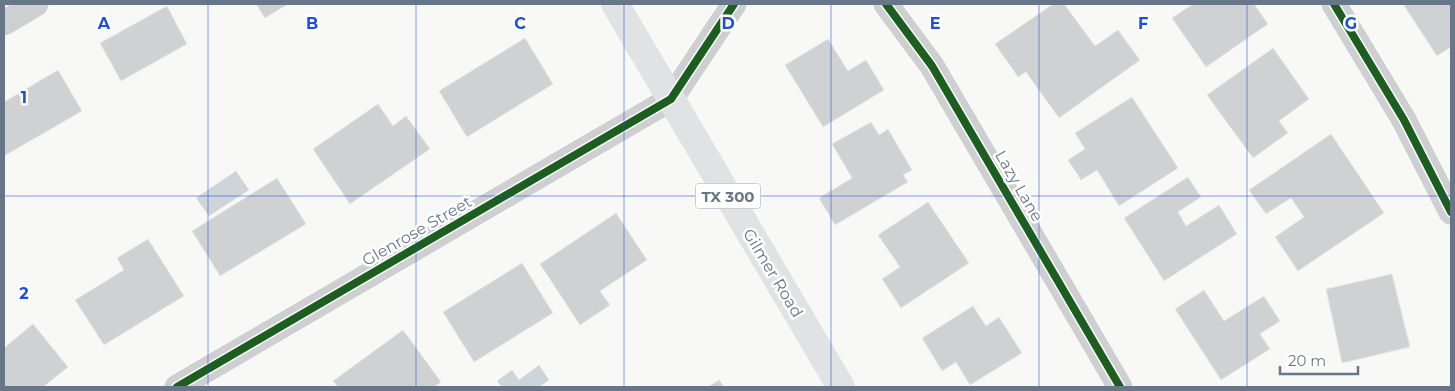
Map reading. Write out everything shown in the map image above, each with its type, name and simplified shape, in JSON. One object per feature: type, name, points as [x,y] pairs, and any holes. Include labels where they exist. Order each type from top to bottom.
[{"type":"main road","name":"Gilmer Road","points":[[615,4],[841,387]]},
{"type":"street","points":[[4,23],[36,4]]},
{"type":"street","points":[[671,99],[734,4]]},
{"type":"street","name":"Lazy Lane","points":[[886,4],[932,66],[1120,387]]},
{"type":"street","points":[[1334,4],[1404,120],[1451,212]]},
{"type":"street","name":"Glenrose Street","points":[[177,387],[671,99]]},
{"type":"shaded area","points":[[236,171],[249,190],[209,216],[196,198]]},
{"type":"shaded area","points":[[539,365],[549,380],[539,387],[502,387],[497,381],[512,370],[519,380]]},
{"type":"building","points":[[256,4],[288,4],[265,18]]},
{"type":"building","points":[[1053,4],[1064,4],[1095,46],[1118,30],[1140,60],[1059,118],[1026,72],[1018,77],[995,44]]},
{"type":"building","points":[[1193,4],[1254,4],[1268,24],[1206,67],[1172,18]]},
{"type":"building","points":[[1403,4],[1451,4],[1451,47],[1437,56]]},
{"type":"building","points":[[167,6],[187,44],[121,81],[100,43]]},
{"type":"building","points":[[525,38],[553,84],[467,137],[439,91]]},
{"type":"building","points":[[828,39],[848,71],[866,60],[884,90],[823,127],[785,65]]},
{"type":"building","points":[[1273,48],[1309,99],[1279,121],[1288,133],[1253,158],[1207,95]]},
{"type":"building","points":[[58,70],[82,111],[4,156],[4,102]]},
{"type":"building","points":[[1132,97],[1178,168],[1119,206],[1097,170],[1081,180],[1068,160],[1085,149],[1075,133]]},
{"type":"building","points":[[378,104],[393,126],[406,116],[430,149],[350,204],[313,149]]},
{"type":"building","points":[[871,122],[879,135],[888,129],[912,170],[903,175],[908,182],[835,225],[819,198],[852,178],[832,144]]},
{"type":"building","points":[[1331,134],[1384,213],[1298,271],[1275,237],[1304,217],[1291,198],[1266,214],[1249,190]]},
{"type":"building","points":[[1188,177],[1201,197],[1178,212],[1186,226],[1219,205],[1237,234],[1164,281],[1124,218]]},
{"type":"building","points":[[277,178],[306,224],[220,276],[192,231]]},
{"type":"building","points":[[928,202],[969,263],[901,308],[882,279],[900,267],[878,235]]},
{"type":"building","points":[[616,213],[647,260],[600,291],[610,305],[580,325],[540,264]]},
{"type":"building","points":[[148,239],[184,296],[104,345],[75,300],[124,270],[117,258]]},
{"type":"building","points":[[522,263],[553,313],[474,362],[443,312]]},
{"type":"building","points":[[1392,274],[1410,347],[1342,363],[1326,289]]},
{"type":"building","points":[[1204,290],[1224,321],[1264,296],[1280,321],[1260,334],[1270,349],[1221,380],[1175,309]]},
{"type":"building","points":[[973,306],[986,326],[999,317],[1022,353],[970,385],[956,362],[942,371],[922,338]]},
{"type":"building","points":[[33,324],[68,367],[43,387],[4,387],[4,348]]},
{"type":"building","points":[[403,330],[441,382],[434,387],[338,387],[333,381]]},
{"type":"building","points":[[719,380],[724,387],[708,387]]},
{"type":"cycle path","points":[[177,387],[671,99],[734,4]]},
{"type":"cycle path","points":[[886,4],[932,66],[1120,387]]},
{"type":"cycle path","points":[[1334,4],[1404,120],[1451,212]]}]
